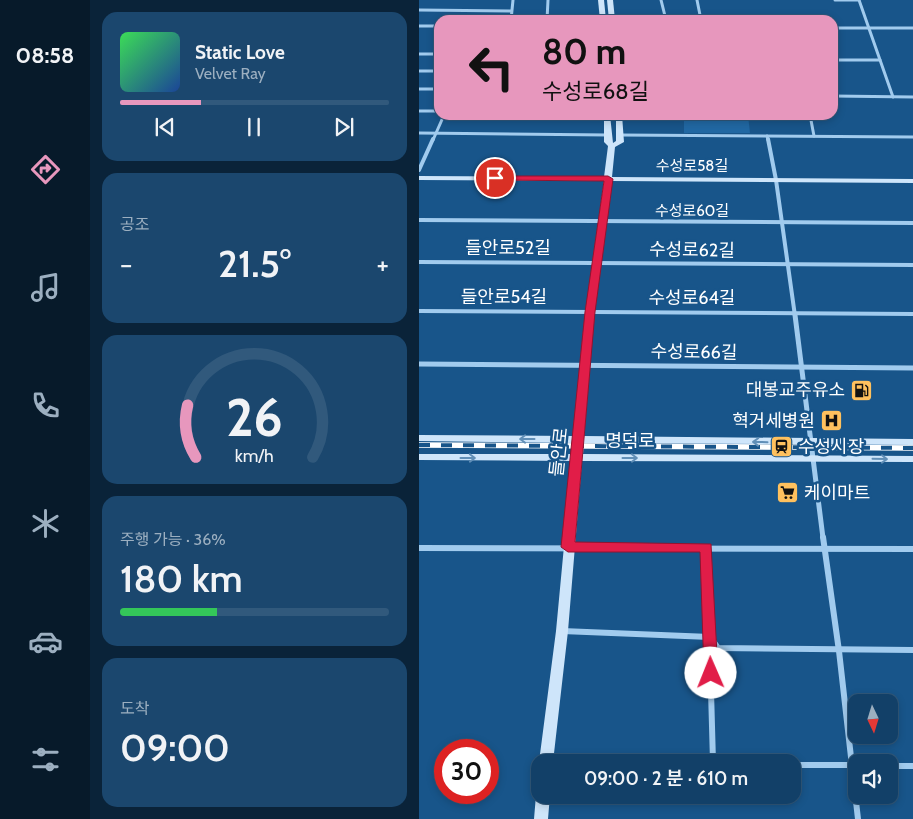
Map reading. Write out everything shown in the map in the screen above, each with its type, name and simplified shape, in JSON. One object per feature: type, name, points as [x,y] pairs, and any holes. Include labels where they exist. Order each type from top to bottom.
[{"type":"main road","points":[[601,0],[602,15]]},
{"type":"main road","points":[[610,0],[612,15]]},
{"type":"main road","name":"들안로","points":[[547,754],[562,631],[590,312],[612,146],[608,142],[607,120]]},
{"type":"main road","points":[[619,120],[620,135]]},
{"type":"main road","name":"들안로","points":[[612,146],[620,142],[620,135]]},
{"type":"main road","name":"수성로58길","points":[[419,178],[913,181]]},
{"type":"main road","name":"명덕로","points":[[419,438],[810,443],[913,442]]},
{"type":"main road","name":"명덕로","points":[[419,457],[913,459]]},
{"type":"main road","points":[[541,819],[542,804]]},
{"type":"street","points":[[511,15],[513,0]]},
{"type":"street","points":[[547,15],[548,0]]},
{"type":"street","points":[[661,0],[664,15]]},
{"type":"street","points":[[697,0],[700,15]]},
{"type":"street","points":[[835,0],[859,0],[893,96]]},
{"type":"street","points":[[419,10],[511,10]]},
{"type":"street","points":[[419,26],[434,26]]},
{"type":"street","points":[[838,28],[913,28]]},
{"type":"street","points":[[419,54],[434,54]]},
{"type":"street","points":[[838,60],[880,60]]},
{"type":"street","points":[[419,71],[434,71]]},
{"type":"street","points":[[419,89],[434,89]]},
{"type":"street","points":[[838,96],[913,96]]},
{"type":"street","points":[[419,111],[434,111]]},
{"type":"street","points":[[419,170],[438,133],[442,120]]},
{"type":"street","points":[[810,120],[814,136]]},
{"type":"street","points":[[419,133],[608,135]]},
{"type":"street","points":[[620,135],[913,137]]},
{"type":"street","points":[[767,136],[782,222],[853,754]]},
{"type":"street","name":"수성로60길","points":[[419,220],[913,223]]},
{"type":"street","name":"들안로52길","points":[[419,262],[596,263]]},
{"type":"street","name":"수성로62길","points":[[596,263],[913,265]]},
{"type":"street","name":"들안로54길","points":[[419,311],[590,312]]},
{"type":"street","name":"수성로64길","points":[[590,312],[913,314]]},
{"type":"street","name":"수성로66길","points":[[419,364],[913,368]]},
{"type":"street","points":[[419,548],[913,549]]},
{"type":"street","points":[[707,548],[713,754]]},
{"type":"street","points":[[562,631],[711,637]]},
{"type":"street","points":[[711,637],[718,648],[913,650]]},
{"type":"street","points":[[801,765],[848,765]]},
{"type":"street","points":[[898,766],[913,766]]},
{"type":"street","points":[[857,804],[858,819]]},
{"type":"shaded area","points":[[684,120],[749,120],[750,133],[684,133]]},
{"type":"railway","points":[[419,445],[914,448]]},
{"type":"place","name":"대봉교주유소","points":[[861,390]]},
{"type":"place","name":"혁거세병원","points":[[831,421]]},
{"type":"place","name":"수성시장","points":[[782,447]]},
{"type":"place","name":"케이마트","points":[[788,493]]},
{"type":"route","points":[[495,178],[608,179],[590,312],[568,547],[707,548],[711,673]]}]
